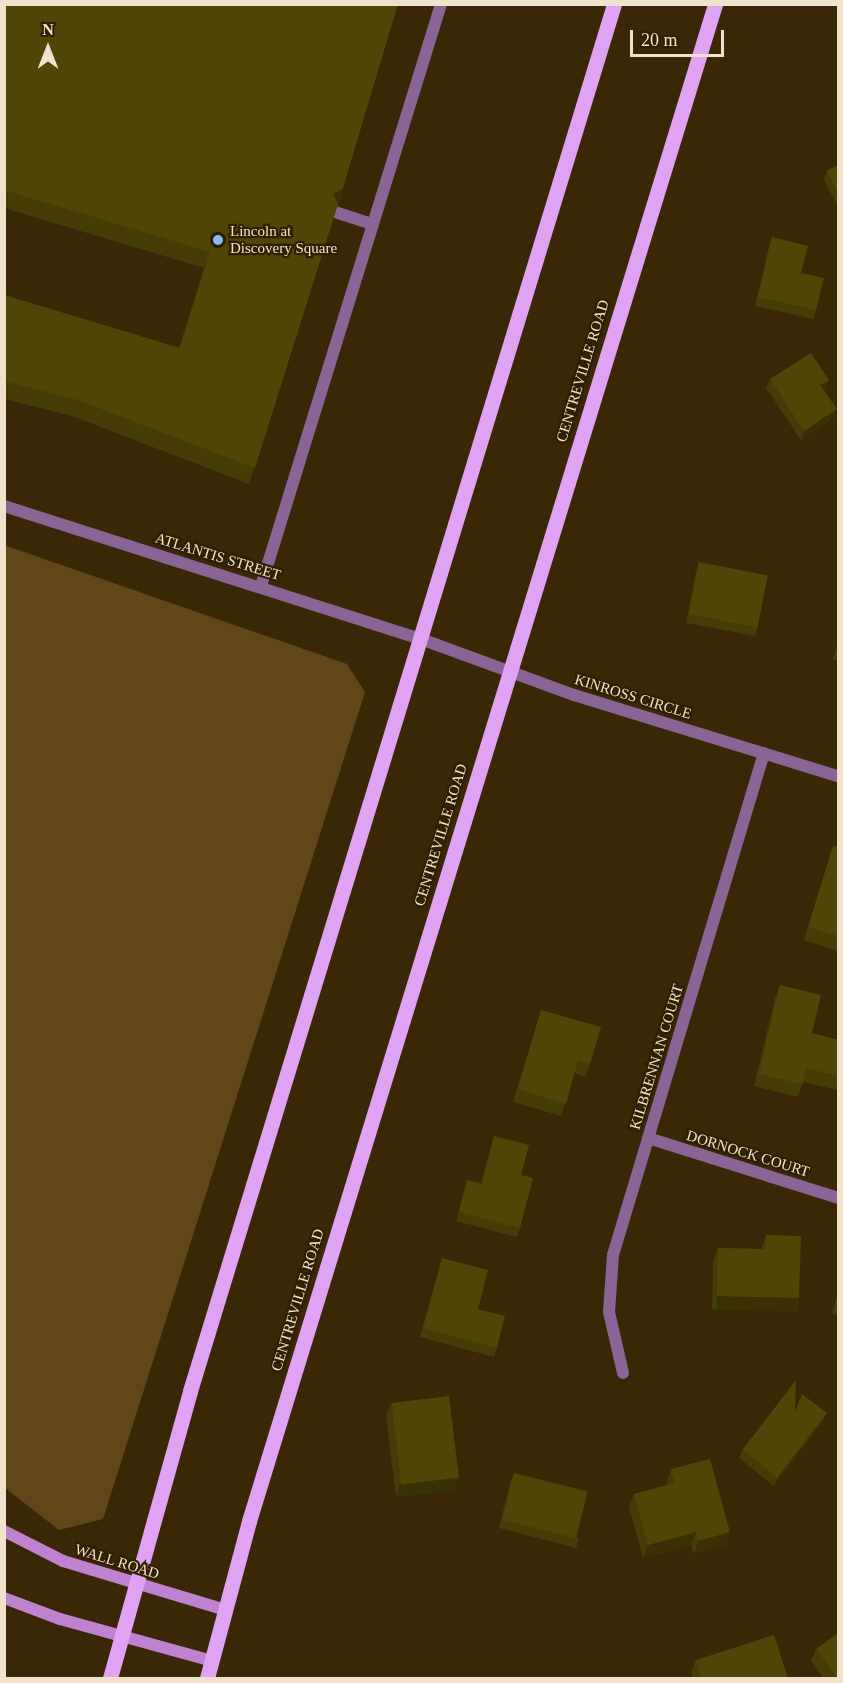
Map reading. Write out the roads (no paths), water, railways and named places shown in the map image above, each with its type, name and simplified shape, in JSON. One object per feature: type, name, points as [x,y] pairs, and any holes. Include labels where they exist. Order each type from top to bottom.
[{"type":"main road","points":[[110,1678],[135,1584],[614,4]]},
{"type":"main road","name":"CENTREVILLE ROAD","points":[[207,1678],[225,1610],[715,4]]},
{"type":"main road","name":"WALL ROAD","points":[[4,1531],[63,1561],[225,1610]]},
{"type":"main road","points":[[4,1598],[121,1636],[212,1661]]},
{"type":"street","points":[[261,586],[441,4]]},
{"type":"street","points":[[335,212],[373,224]]},
{"type":"street","name":"ATLANTIS STREET","points":[[4,506],[261,586],[421,639]]},
{"type":"street","name":"KINROSS CIRCLE","points":[[421,639],[510,672],[838,776]]},
{"type":"street","name":"KILBRENNAN COURT","points":[[623,1373],[609,1312],[613,1254],[764,753]]},
{"type":"street","name":"DORNOCK COURT","points":[[648,1138],[838,1198]]},
{"type":"place","name":"Lincoln at Discovery Square","points":[[218,240]]}]
